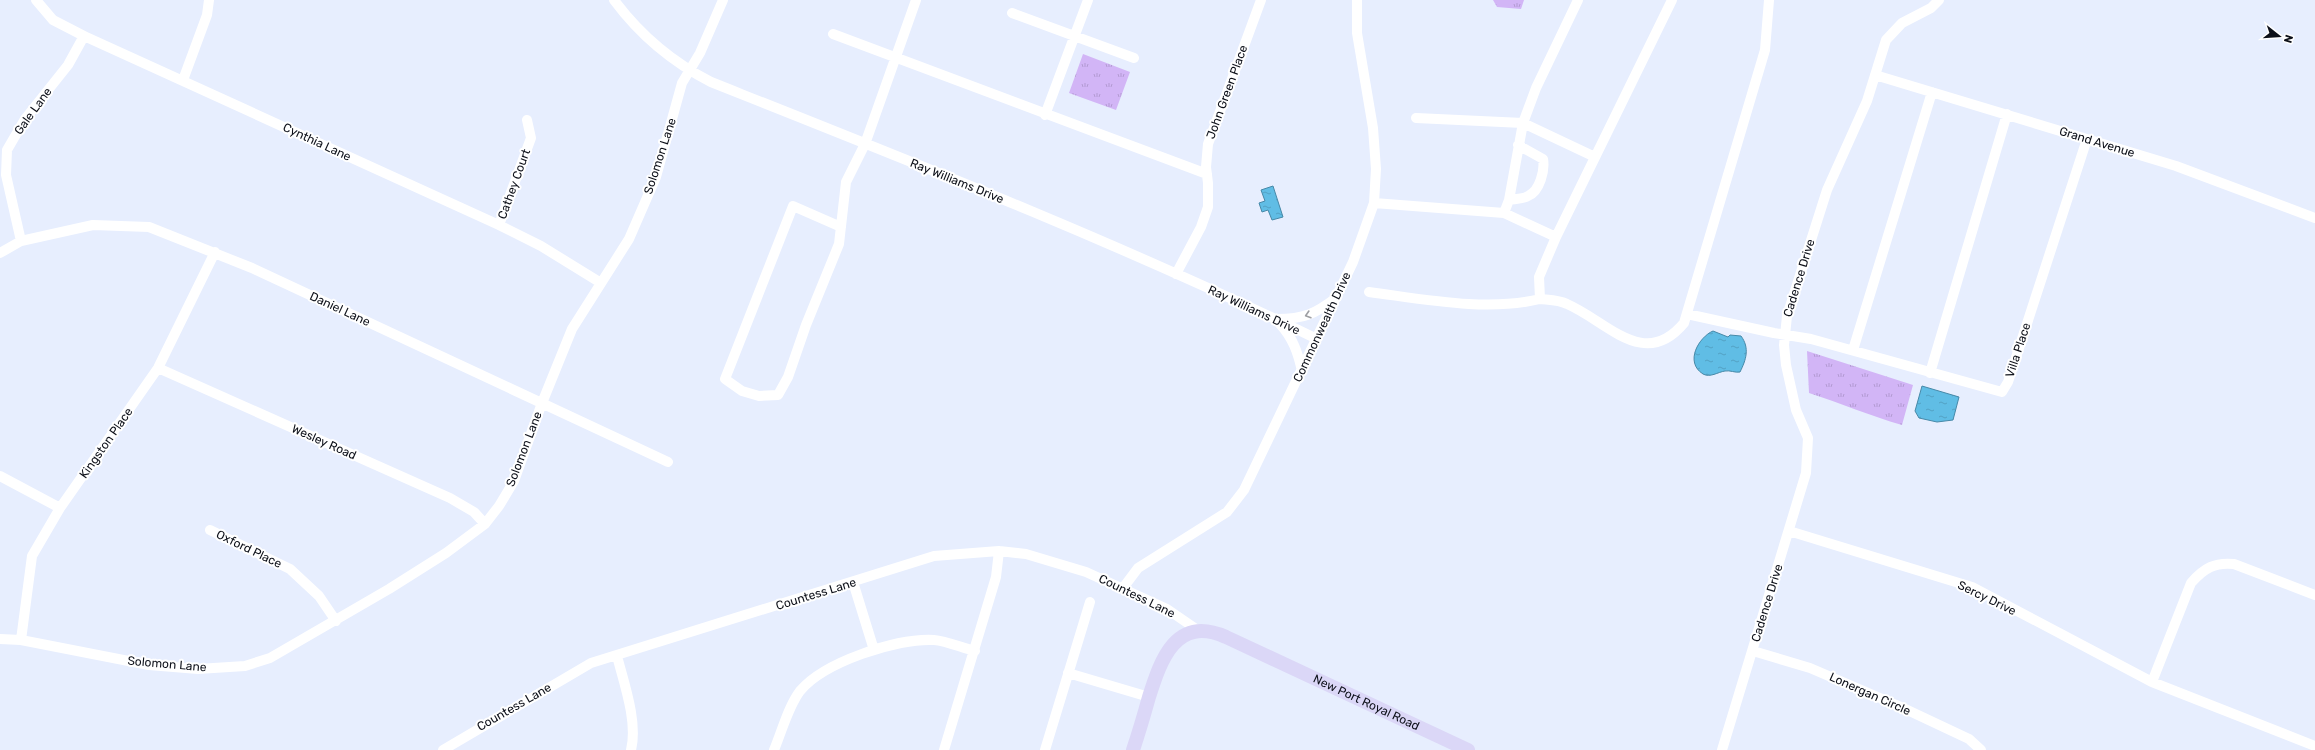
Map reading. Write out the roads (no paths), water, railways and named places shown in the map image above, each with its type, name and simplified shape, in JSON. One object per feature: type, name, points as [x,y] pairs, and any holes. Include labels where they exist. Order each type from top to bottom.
[{"type":"main road","name":"New Port Royal Road","points":[[1199,631],[1218,634],[1266,655],[1468,750]]},
{"type":"main road","points":[[1133,750],[1149,697],[1162,661],[1168,650],[1179,639],[1199,631]]},
{"type":"street","name":"Cynthia Lane","points":[[36,0],[53,20],[84,36],[499,225],[541,246],[601,283]]},
{"type":"street","points":[[183,80],[207,15],[209,0]]},
{"type":"street","name":"Ray Williams Drive","points":[[614,0],[630,22],[656,46],[689,70],[711,82],[1044,216],[1276,319],[1317,339]]},
{"type":"street","name":"Solomon Lane","points":[[0,639],[21,640],[149,664],[198,669],[245,666],[270,658],[336,621],[434,561],[485,524],[514,481],[542,403],[572,329],[629,239],[656,177],[682,83],[700,53],[722,0]]},
{"type":"street","points":[[841,227],[793,206],[725,379],[742,391],[759,396],[778,395],[788,377],[806,325],[839,244],[841,227],[846,182],[865,144],[916,0]]},
{"type":"street","points":[[1045,115],[1088,0]]},
{"type":"street","name":"John Green Place","points":[[1176,274],[1200,227],[1208,207],[1208,144],[1261,0]]},
{"type":"street","name":"Commonwealth Drive","points":[[1123,588],[1138,568],[1227,512],[1244,490],[1302,372],[1352,262],[1374,203],[1376,169],[1373,128],[1357,33],[1357,0]]},
{"type":"street","points":[[1504,213],[1509,200],[1523,123],[1536,88],[1578,0]]},
{"type":"street","points":[[1540,299],[1539,277],[1556,237],[1672,0]]},
{"type":"street","points":[[1369,292],[1453,302],[1519,304],[1540,299],[1566,303],[1622,338],[1641,343],[1660,342],[1675,334],[1684,323],[1687,314],[1765,50],[1769,0]]},
{"type":"street","name":"Cadence Drive","points":[[1722,750],[1806,473],[1808,438],[1796,410],[1786,365],[1785,334],[1787,316],[1827,190],[1867,101],[1886,40],[1902,23],[1931,8],[1939,0]]},
{"type":"street","points":[[1012,13],[1134,58]]},
{"type":"street","points":[[833,34],[1045,115],[1207,174]]},
{"type":"street","name":"Gale Lane","points":[[21,241],[6,175],[4,149],[25,119],[68,65],[84,36]]},
{"type":"street","name":"Grand Avenue","points":[[1876,75],[2176,166],[2315,218]]},
{"type":"street","points":[[1853,350],[1932,92]]},
{"type":"street","points":[[1930,373],[2007,114]]},
{"type":"street","points":[[1416,118],[1523,123],[1595,157]]},
{"type":"street","name":"Cathey Court","points":[[499,225],[531,138],[527,120]]},
{"type":"street","name":"Villa Place","points":[[1687,314],[1774,333],[1785,334],[1853,350],[1930,373],[2002,392],[2008,382],[2086,139]]},
{"type":"street","points":[[1509,200],[1528,197],[1535,190],[1545,167],[1543,159],[1518,145]]},
{"type":"street","points":[[1374,203],[1504,213],[1556,237]]},
{"type":"street","name":"Daniel Lane","points":[[0,252],[21,241],[93,225],[149,227],[215,252],[668,462]]},
{"type":"street","name":"Kingston Place","points":[[21,640],[32,556],[60,508],[158,368],[215,252]]},
{"type":"street","points":[[1276,319],[1295,319],[1316,313],[1336,297]]},
{"type":"street","points":[[1276,319],[1289,334],[1297,351],[1302,372]]},
{"type":"street","name":"Wesley Road","points":[[158,368],[450,498],[474,512],[485,524]]},
{"type":"street","points":[[0,476],[60,508]]},
{"type":"street","name":"Oxford Place","points":[[210,530],[290,569],[319,596],[336,621]]},
{"type":"street","name":"Sercy Drive","points":[[1789,531],[1972,587],[2152,682],[2315,746]]},
{"type":"street","points":[[944,750],[975,652],[996,577],[999,551]]},
{"type":"street","name":"Countess Lane","points":[[443,750],[591,662],[616,656],[934,556],[999,551],[1026,554],[1086,572],[1123,588],[1167,609],[1199,631]]},
{"type":"street","points":[[2152,682],[2191,583],[2200,573],[2211,565],[2223,562],[2234,564],[2315,595]]},
{"type":"street","points":[[853,582],[874,650]]},
{"type":"street","points":[[1045,750],[1090,602]]},
{"type":"street","points":[[774,750],[799,693],[813,678],[830,667],[874,650],[918,640],[936,640],[975,652]]},
{"type":"street","name":"Lonergan Circle","points":[[1753,651],[1810,668],[1901,707],[1970,739],[1982,750]]},
{"type":"street","points":[[616,656],[629,699],[633,742],[631,750]]},
{"type":"street","points":[[1068,673],[1149,697]]},
{"type":"water","points":[[1273,186],[1283,217],[1272,220],[1268,210],[1262,212],[1259,203],[1265,201],[1261,190]]},
{"type":"water","points":[[1713,331],[1728,337],[1730,335],[1741,336],[1744,340],[1746,354],[1740,372],[1727,371],[1706,375],[1697,369],[1694,357],[1696,350],[1703,339]]},
{"type":"water","points":[[1922,386],[1959,397],[1953,420],[1937,422],[1919,418],[1915,411]]}]
